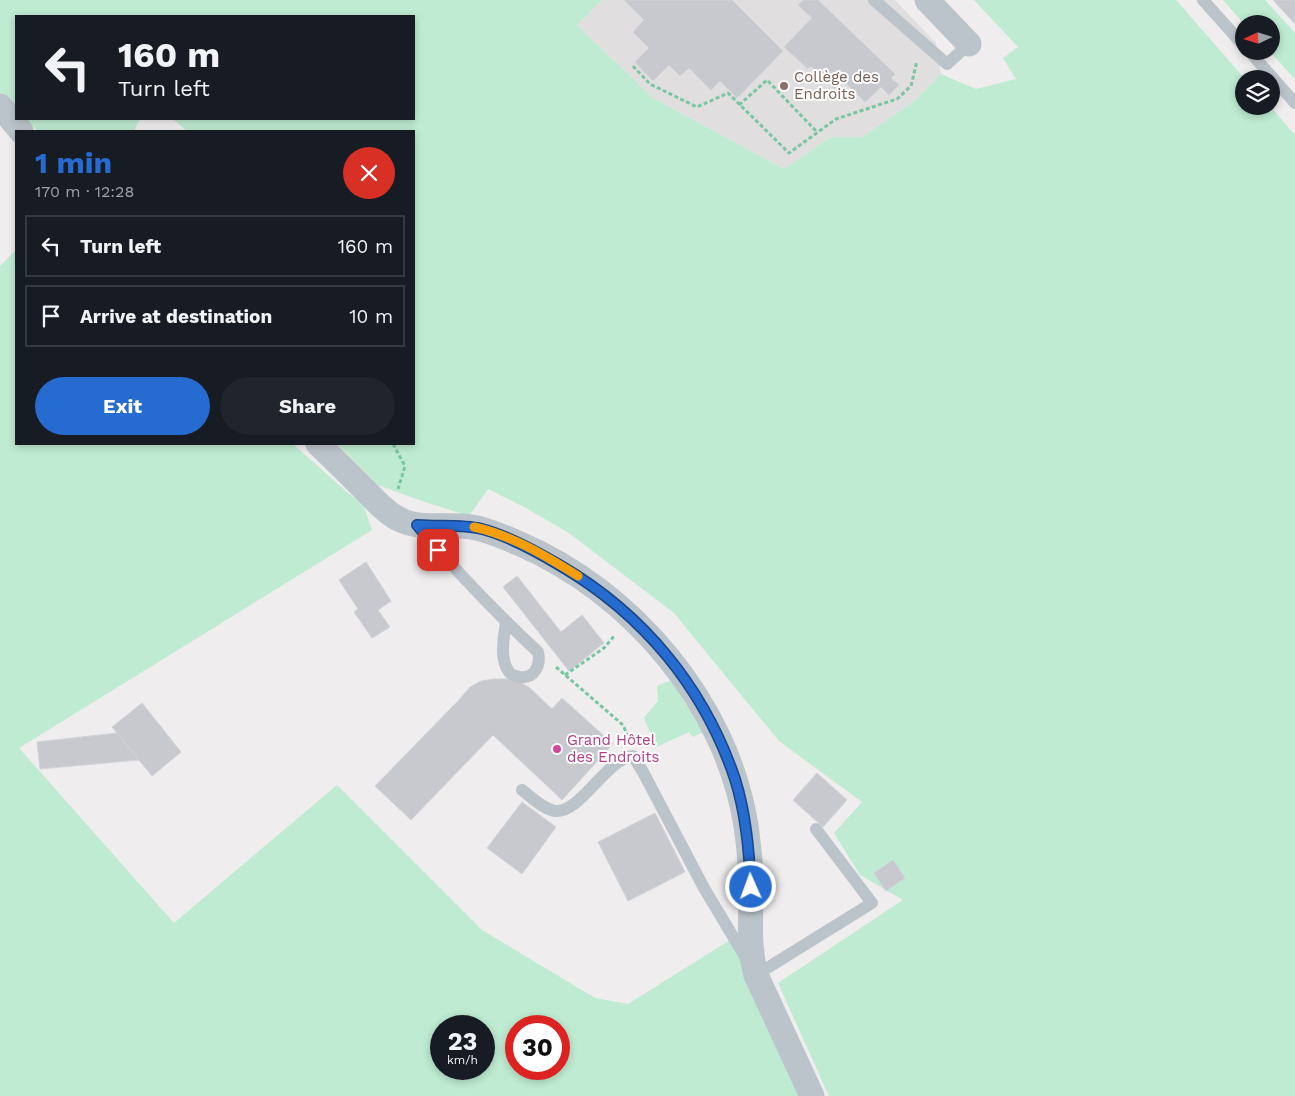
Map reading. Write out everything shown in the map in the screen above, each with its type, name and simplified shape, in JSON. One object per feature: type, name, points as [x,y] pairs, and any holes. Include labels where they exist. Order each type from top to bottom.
[{"type":"street","points":[[927,0],[969,44]]},
{"type":"street","points":[[0,106],[20,130]]},
{"type":"street","points":[[319,445],[382,507],[401,521],[417,525],[482,529],[521,544],[548,558],[593,586],[645,630],[680,671],[709,718],[735,779],[746,825],[750,858],[751,959],[756,975],[812,1096]]},
{"type":"lane","points":[[874,0],[947,64],[969,44]]},
{"type":"lane","points":[[1203,0],[1235,36]]},
{"type":"lane","points":[[1257,60],[1295,103]]},
{"type":"lane","points":[[417,525],[448,562],[538,652],[540,663],[532,675],[520,677],[514,676],[509,672],[503,650],[506,622]]},
{"type":"lane","points":[[522,790],[548,808],[562,810],[579,800],[620,761],[632,756],[643,772],[704,888],[756,975],[872,903],[816,829]]},
{"type":"path","points":[[633,66],[650,84],[697,107],[728,93],[789,153],[836,119],[897,99],[911,86],[918,58],[947,64]]},
{"type":"path","points":[[739,105],[767,80],[817,132]]},
{"type":"path","points":[[382,507],[399,488],[405,466],[393,445]]},
{"type":"path","points":[[565,675],[604,648],[631,617]]},
{"type":"path","points":[[538,652],[623,725],[630,740],[632,756]]},
{"type":"shaded area","name":"Collège des Endroits","points":[[602,0],[895,0],[936,43],[941,74],[912,103],[862,137],[830,137],[784,169],[653,98],[577,25]]},
{"type":"green space","points":[[0,0],[602,0],[577,25],[653,98],[784,169],[830,137],[862,137],[912,103],[941,74],[976,89],[1016,79],[1003,58],[1018,47],[974,0],[1176,0],[1237,70],[1235,70],[1235,115],[1278,115],[1295,135],[1295,1096],[829,1096],[778,983],[903,900],[860,875],[834,833],[862,802],[779,741],[674,613],[569,533],[488,489],[469,516],[378,485],[338,445],[415,445],[415,130],[186,130],[174,120],[415,120],[415,15],[15,15],[15,109],[0,93]]},
{"type":"green space","points":[[1223,0],[1265,0],[1279,15],[1236,15]]},
{"type":"green space","points":[[1280,16],[1295,33],[1295,79],[1277,60],[1280,60]]},
{"type":"green space","points":[[26,120],[140,120],[134,130],[37,130]]},
{"type":"green space","points":[[15,251],[15,445],[294,445],[363,504],[372,530],[19,748],[174,923],[337,785],[482,930],[595,998],[628,1004],[730,940],[752,982],[804,1096],[0,1096],[0,266]]},
{"type":"green space","points":[[671,680],[703,732],[693,737],[689,732],[656,747],[644,718],[658,701],[657,686]]},
{"type":"building","points":[[624,0],[732,0],[783,51],[737,98],[720,81],[711,90],[689,68],[680,76],[669,65],[653,81],[635,62],[649,48],[633,32],[644,20]]},
{"type":"building","points":[[803,0],[818,0],[895,74],[891,78],[899,85],[889,95],[881,87],[865,102],[843,80],[834,89],[811,66],[808,69],[784,47],[812,18],[798,5]]},
{"type":"building","points":[[1273,0],[1295,0],[1295,24]]},
{"type":"building","points":[[366,562],[391,601],[378,610],[390,627],[372,638],[354,612],[358,609],[339,580]]},
{"type":"building","points":[[517,576],[561,632],[582,615],[604,643],[569,671],[503,587]]},
{"type":"building","name":"Grand Hôtel des Endroits","points":[[515,679],[530,688],[552,709],[562,698],[613,744],[562,800],[493,735],[411,820],[375,786],[470,687],[481,681]]},
{"type":"building","points":[[142,703],[181,752],[152,776],[112,727]]},
{"type":"building","points":[[117,733],[139,760],[40,769],[37,742]]},
{"type":"building","points":[[817,773],[847,800],[823,827],[793,800]]},
{"type":"building","points":[[522,802],[556,827],[522,874],[487,848]]},
{"type":"building","points":[[655,813],[685,872],[628,901],[598,842]]},
{"type":"building","points":[[893,860],[905,878],[886,891],[874,873]]},
{"type":"slow traffic","points":[[474,527],[521,544],[578,576]]},
{"type":"place","name":"Collège des Endroits","points":[[784,86]]},
{"type":"place","name":"Grand Hôtel des Endroits","points":[[557,749]]},
{"type":"route","points":[[438,550],[417,525],[470,527],[500,535],[548,558],[583,579],[612,600],[645,630],[680,671],[709,718],[727,758],[735,779],[746,825],[751,887]]}]
